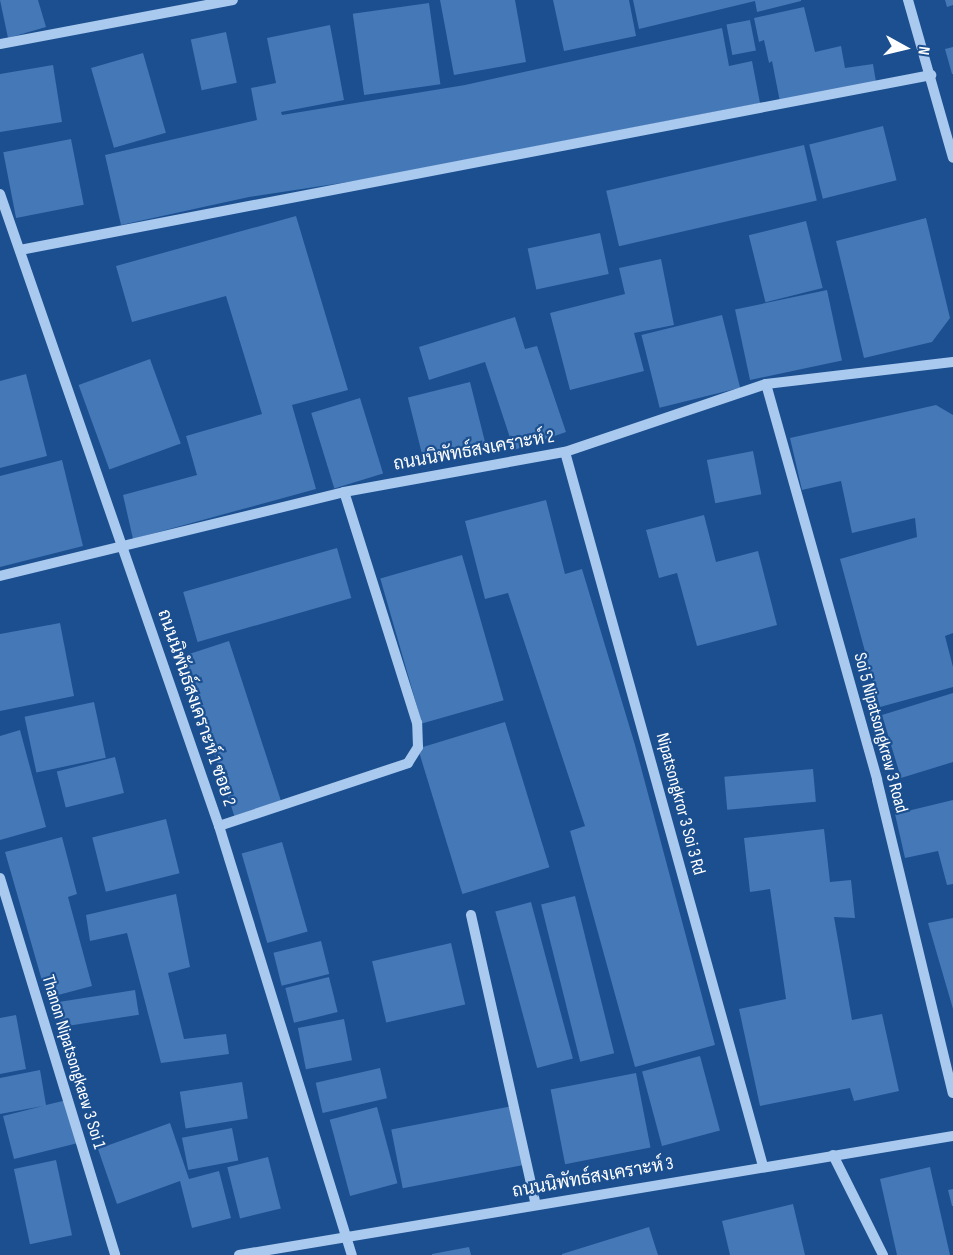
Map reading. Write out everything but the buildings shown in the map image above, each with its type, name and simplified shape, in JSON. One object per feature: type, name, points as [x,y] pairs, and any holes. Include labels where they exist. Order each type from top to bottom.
[{"type":"street","points":[[0,44],[233,0]]},
{"type":"street","points":[[908,0],[953,158]]},
{"type":"street","points":[[20,250],[931,75]]},
{"type":"street","name":"ถนนนิพันธ์สงเคราะห์ 1 ซอย 2","points":[[0,194],[219,826],[344,1238],[352,1255]]},
{"type":"street","name":"ถนนนิพัทธ์สงเคราะห์ 2","points":[[0,576],[124,548],[344,492],[565,452],[766,384],[953,362]]},
{"type":"street","name":"Soi 5 Nipatsongkrew 3 Road","points":[[766,384],[877,780],[953,1093]]},
{"type":"street","name":"Nipatsongkror 3 Soi 3 Rd","points":[[565,452],[763,1166]]},
{"type":"street","points":[[219,826],[408,763],[418,747],[417,723],[344,492]]},
{"type":"street","name":"Thanon Nipatsongkaew 3 Soi 1","points":[[0,878],[115,1255]]},
{"type":"street","points":[[471,915],[536,1205]]},
{"type":"street","name":"ถนนนิพัทธ์สงเคราะห์ 3","points":[[239,1255],[953,1136]]},
{"type":"street","points":[[833,1155],[883,1255]]}]
